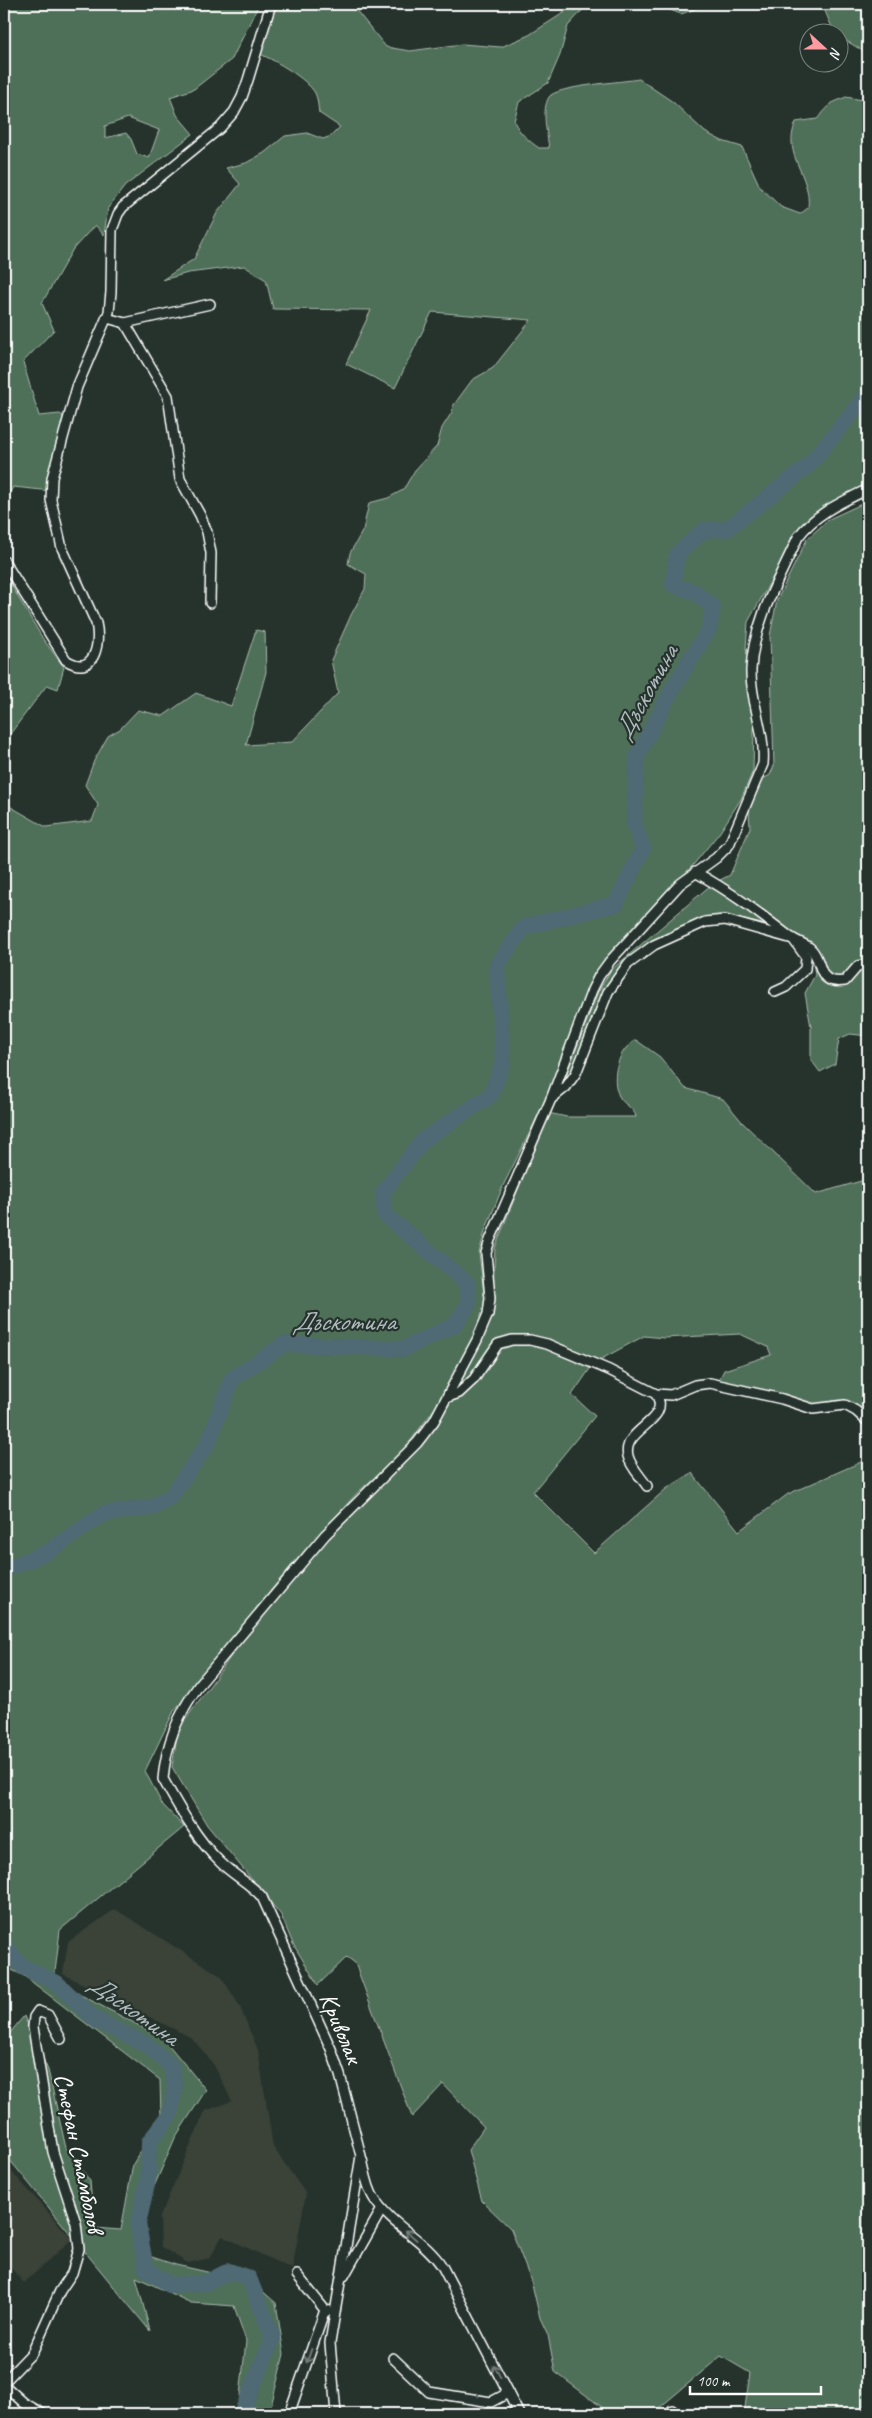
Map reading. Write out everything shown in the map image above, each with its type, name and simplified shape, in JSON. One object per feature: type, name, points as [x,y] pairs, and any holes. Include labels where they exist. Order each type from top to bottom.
[{"type":"street","points":[[4,561],[66,660],[74,665],[82,666],[89,662],[98,646],[99,634],[96,623],[62,548],[55,525],[51,500],[58,450],[76,387],[107,318],[111,292],[112,230],[118,214],[130,201],[220,128],[234,112],[248,80],[271,4]]},
{"type":"street","points":[[107,318],[125,323],[210,304]]},
{"type":"street","points":[[125,323],[168,396],[180,479],[207,532],[210,553],[210,603]]},
{"type":"street","name":"Криволак","points":[[336,2414],[330,2343],[361,2156],[340,2074],[331,2049],[262,1897],[255,1889],[220,1862],[188,1822],[163,1779],[170,1736],[186,1704],[325,1535],[417,1443],[434,1421],[448,1397],[488,1314],[490,1298],[486,1253],[490,1240],[551,1099],[592,990],[610,962],[680,884],[716,858],[729,845],[763,764],[764,751],[754,701],[751,670],[756,637],[798,537],[808,523],[824,512],[868,489]]},
{"type":"street","points":[[695,872],[742,900],[793,939],[812,950],[821,973],[827,978],[845,981],[858,966],[868,964]]},
{"type":"street","points":[[551,1099],[566,1087],[576,1074],[608,992],[628,964],[654,945],[688,929],[715,920],[736,922],[793,939],[806,957],[807,965],[794,981],[775,992]]},
{"type":"street","points":[[448,1397],[459,1393],[474,1379],[498,1344],[512,1340],[530,1340],[547,1344],[609,1370],[656,1394],[671,1395],[695,1386],[710,1384],[753,1395],[782,1399],[813,1409],[845,1405],[856,1410],[868,1422]]},
{"type":"street","points":[[647,1486],[628,1459],[627,1451],[634,1435],[656,1415],[660,1403],[656,1394]]},
{"type":"street","name":"Стефан Стамболов","points":[[4,2384],[32,2353],[60,2291],[72,2273],[79,2249],[76,2223],[53,2152],[33,2027],[35,2014],[41,2011],[48,2015],[61,2039]]},
{"type":"street","points":[[361,2156],[368,2185],[382,2209],[437,2259],[519,2414]]},
{"type":"street","points":[[340,2282],[382,2209]]},
{"type":"street","points":[[298,2275],[325,2310],[336,2312]]},
{"type":"street","points":[[289,2414],[325,2310]]},
{"type":"street","points":[[394,2358],[429,2392],[491,2402],[508,2393]]},
{"type":"street","points":[[4,2384],[24,2403],[43,2414]]},
{"type":"shaded area","points":[[115,1909],[221,1976],[239,2005],[258,2050],[273,2147],[306,2194],[292,2269],[222,2236],[210,2258],[188,2263],[161,2247],[160,2217],[205,2111],[232,2101],[214,2065],[192,2038],[63,1974],[68,1942]]},
{"type":"shaded area","points":[[4,2163],[72,2239],[24,2283],[4,2260]]},
{"type":"green space","points":[[4,4],[259,4],[232,59],[194,89],[170,97],[177,115],[193,134],[125,186],[108,208],[104,235],[95,225],[73,249],[42,303],[54,330],[23,362],[39,416],[60,414],[63,416],[52,491],[13,487],[4,504]],"holes":[[[128,118],[159,130],[149,158],[137,154],[131,139],[126,133],[105,138],[105,126]]]},
{"type":"green space","points":[[274,4],[351,4],[386,47],[410,51],[462,44],[501,47],[529,35],[565,12],[572,4],[588,4],[568,26],[560,55],[548,83],[519,102],[514,121],[532,143],[539,148],[549,148],[545,108],[549,97],[554,93],[576,87],[639,79],[673,102],[705,132],[722,141],[742,147],[760,187],[781,207],[800,214],[808,208],[808,196],[792,145],[792,134],[796,122],[817,119],[832,103],[846,97],[868,101],[868,484],[855,494],[833,501],[810,516],[797,534],[748,622],[746,648],[757,722],[754,730],[753,771],[741,799],[720,832],[694,864],[607,956],[591,981],[549,1094],[503,1186],[485,1231],[479,1253],[486,1310],[447,1392],[400,1455],[357,1493],[291,1566],[174,1711],[145,1771],[162,1804],[184,1827],[60,1930],[54,1981],[163,2038],[206,2090],[175,2138],[150,2196],[140,2253],[176,2265],[252,2282],[276,2303],[284,2354],[269,2414],[238,2414],[246,2341],[234,2306],[191,2303],[136,2277],[150,2331],[4,2153],[4,2040],[24,2016],[48,2070],[66,2148],[90,2181],[94,2228],[121,2230],[133,2164],[161,2118],[160,2080],[24,1976],[4,1966],[4,803],[46,827],[92,821],[98,805],[85,785],[94,761],[108,736],[120,729],[138,710],[163,716],[196,693],[231,706],[256,630],[265,632],[266,672],[246,745],[292,742],[338,693],[331,660],[365,589],[366,574],[348,564],[350,553],[363,530],[369,503],[388,498],[403,490],[415,470],[437,446],[442,428],[452,412],[453,406],[472,380],[493,368],[531,320],[432,312],[395,388],[346,364],[371,310],[273,309],[266,280],[244,266],[188,273],[162,280],[194,259],[217,213],[240,184],[226,168],[246,163],[264,153],[285,136],[307,133],[323,139],[331,136],[340,127],[319,113],[315,93],[311,87],[282,65],[260,54]]},
{"type":"green space","points":[[654,4],[701,4],[698,8],[681,14]]},
{"type":"green space","points":[[822,4],[868,4],[868,54],[850,43],[850,22],[830,22]]},
{"type":"green space","points":[[868,501],[868,1004],[864,1006],[868,1016],[868,1036],[850,1034],[839,1039],[835,1064],[820,1072],[811,1060],[811,1027],[805,993],[815,975],[811,950],[787,929],[729,917],[667,936],[610,985],[570,1076],[564,1081],[598,992],[611,970],[712,884],[730,875],[750,828],[749,811],[761,780],[770,775],[774,766],[770,636],[777,600],[807,539],[829,519]]},
{"type":"green space","points":[[4,573],[43,639],[64,667],[58,689],[47,685],[4,742]]},
{"type":"green space","points":[[636,1040],[660,1057],[685,1088],[723,1099],[743,1123],[816,1194],[868,1179],[868,1425],[843,1402],[817,1409],[718,1382],[724,1370],[771,1355],[768,1347],[740,1334],[664,1338],[644,1336],[594,1363],[572,1395],[595,1416],[533,1492],[594,1553],[666,1489],[692,1473],[739,1531],[788,1494],[868,1459],[868,1841],[865,1850],[868,1856],[868,2414],[744,2414],[750,2373],[721,2356],[652,2414],[611,2414],[555,2372],[548,2335],[540,2318],[532,2284],[511,2229],[482,2201],[468,2150],[484,2127],[443,2084],[412,2117],[355,1963],[347,1957],[318,1985],[293,1944],[281,1915],[207,1825],[172,1767],[178,1730],[244,1638],[286,1584],[364,1496],[424,1443],[448,1406],[492,1310],[495,1248],[548,1113],[567,1117],[636,1117],[619,1096],[615,1081],[620,1057],[624,1050]]},
{"type":"waterway","name":"Дъскотина","points":[[4,1570],[49,1551],[103,1514],[153,1507],[171,1496],[208,1443],[232,1379],[284,1344],[403,1349],[455,1325],[469,1303],[467,1283],[384,1214],[383,1192],[423,1140],[491,1095],[503,1062],[497,965],[524,927],[616,904],[643,848],[634,824],[637,756],[673,688],[709,629],[713,607],[695,592],[673,585],[677,554],[704,530],[727,529],[808,466],[868,394]]},
{"type":"waterway","name":"Дъскотина","points":[[4,1945],[23,1967],[57,1983],[96,2020],[147,2045],[171,2066],[175,2086],[170,2115],[149,2142],[148,2180],[138,2224],[146,2269],[170,2285],[205,2283],[229,2271],[249,2278],[273,2338],[241,2414]]}]
